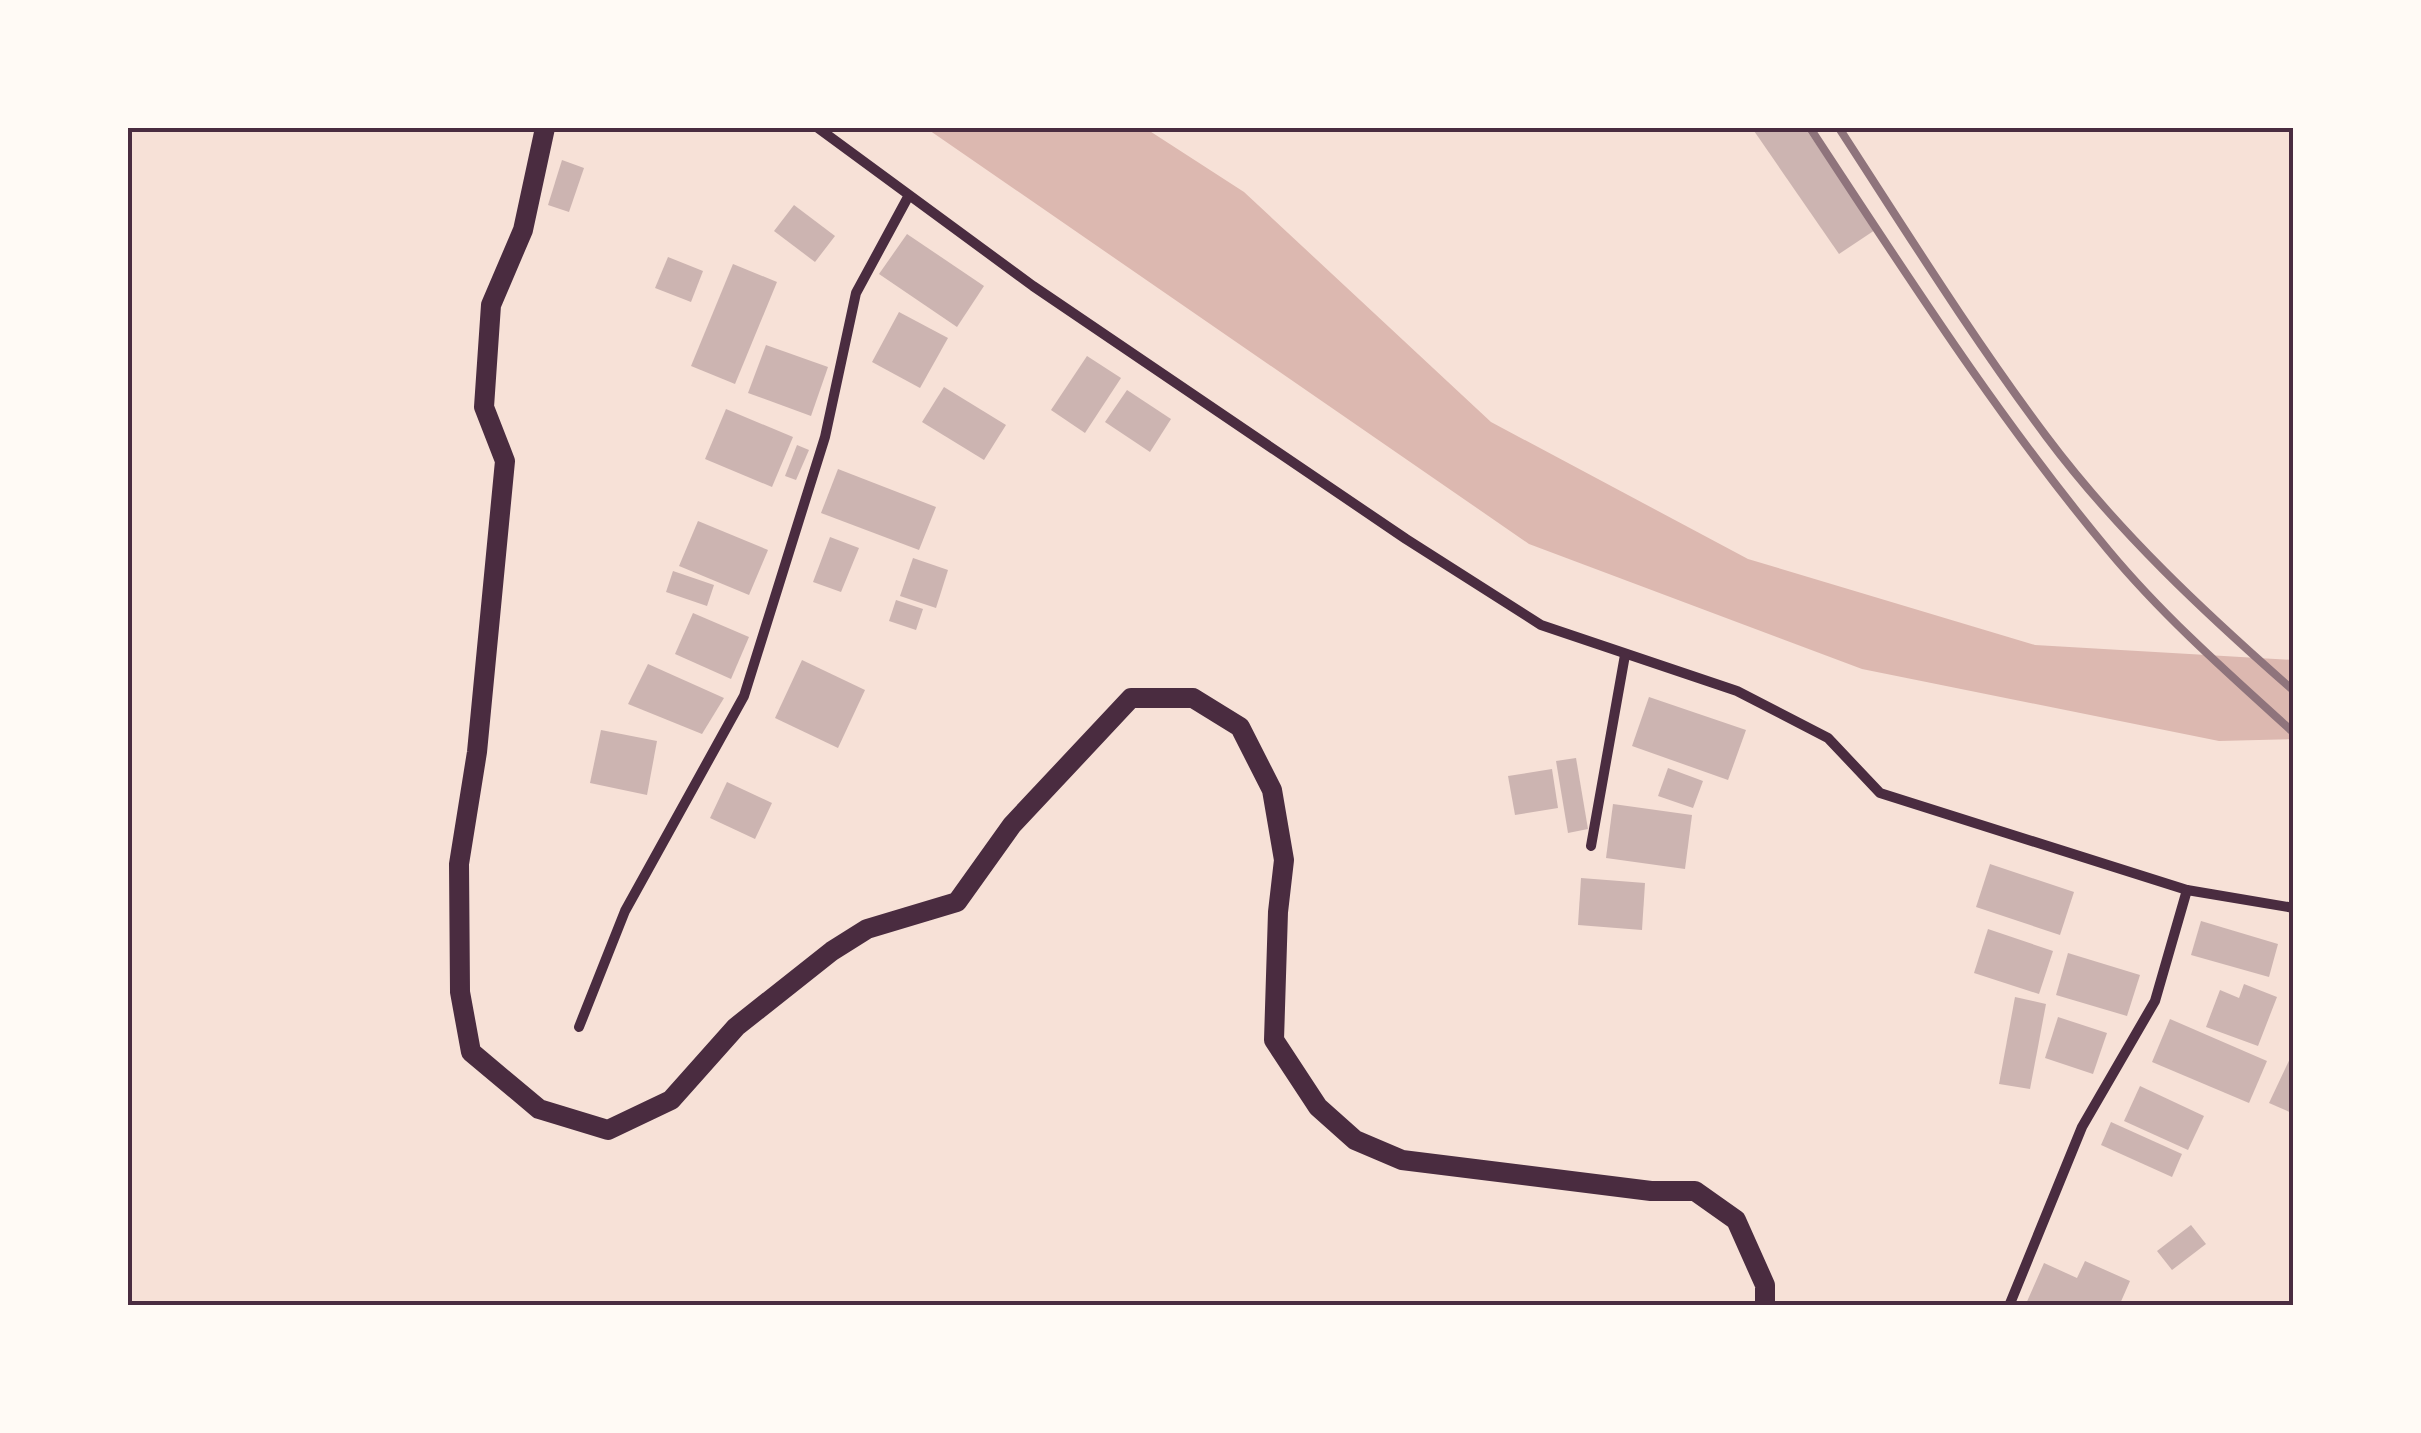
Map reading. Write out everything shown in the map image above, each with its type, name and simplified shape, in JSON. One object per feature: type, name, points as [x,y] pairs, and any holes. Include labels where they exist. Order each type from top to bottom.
[{"type":"main road","points":[[544,128],[523,230],[492,305],[490,322],[484,407],[505,461],[477,752],[460,864],[460,992],[472,1052],[539,1109],[608,1130],[671,1100],[736,1027],[832,951],[867,929],[957,902],[1012,825],[1131,698],[1193,698],[1240,728],[1272,790],[1284,860],[1278,912],[1274,1040],[1318,1107],[1355,1140],[1402,1160],[1651,1191],[1695,1191],[1736,1220],[1765,1284],[1765,1306]]},
{"type":"street","points":[[818,128],[1033,286],[1406,540],[1541,625],[1737,691],[1828,738],[1880,794],[2187,890],[2294,908]]},
{"type":"street","points":[[578,1027],[625,911],[744,696],[825,437],[856,294],[908,197]]},
{"type":"street","points":[[1590,846],[1625,655]]},
{"type":"street","points":[[2008,1306],[2082,1127],[2154,1001],[2187,890]]},
{"type":"shaded area","points":[[926,128],[1145,128],[1244,192],[1491,422],[1748,559],[2035,645],[2293,660],[2293,739],[2219,741],[1862,669],[1529,544]]},
{"type":"building","points":[[1752,128],[1805,128],[1875,230],[1839,254]]},
{"type":"building","points":[[562,160],[584,168],[569,212],[548,205]]},
{"type":"building","points":[[794,205],[835,236],[815,262],[774,231]]},
{"type":"building","points":[[907,234],[984,286],[957,327],[879,274]]},
{"type":"building","points":[[668,257],[703,271],[691,302],[655,288]]},
{"type":"building","points":[[733,264],[777,282],[735,384],[691,366]]},
{"type":"building","points":[[899,312],[948,338],[920,388],[872,362]]},
{"type":"building","points":[[766,345],[828,367],[811,416],[748,393]]},
{"type":"building","points":[[1087,356],[1121,378],[1085,433],[1051,410]]},
{"type":"building","points":[[944,387],[1006,425],[984,460],[922,422]]},
{"type":"building","points":[[1127,390],[1171,419],[1150,452],[1105,422]]},
{"type":"building","points":[[726,409],[793,437],[772,487],[705,459]]},
{"type":"building","points":[[797,445],[809,450],[796,480],[785,476]]},
{"type":"building","points":[[838,469],[936,507],[919,550],[821,513]]},
{"type":"building","points":[[698,521],[768,550],[749,595],[679,566]]},
{"type":"building","points":[[830,537],[859,548],[841,592],[813,582]]},
{"type":"building","points":[[913,558],[948,570],[936,608],[900,596]]},
{"type":"building","points":[[673,571],[714,585],[707,606],[666,592]]},
{"type":"building","points":[[896,600],[923,609],[916,630],[889,621]]},
{"type":"building","points":[[693,613],[749,637],[731,679],[675,654]]},
{"type":"building","points":[[802,660],[865,690],[838,748],[775,718]]},
{"type":"building","points":[[648,664],[724,698],[702,734],[628,704]]},
{"type":"building","points":[[1649,697],[1746,730],[1728,780],[1632,746]]},
{"type":"building","points":[[601,730],[657,741],[647,795],[590,783]]},
{"type":"building","points":[[1576,758],[1588,829],[1568,833],[1556,761]]},
{"type":"building","points":[[1668,768],[1703,781],[1693,808],[1658,796]]},
{"type":"building","points":[[1552,769],[1558,808],[1515,815],[1508,776]]},
{"type":"building","points":[[727,782],[772,803],[755,839],[710,818]]},
{"type":"building","points":[[1613,804],[1692,815],[1685,869],[1606,858]]},
{"type":"building","points":[[1990,864],[2074,892],[2060,935],[1976,907]]},
{"type":"building","points":[[1581,878],[1645,883],[1642,930],[1578,925]]},
{"type":"building","points":[[2201,921],[2278,944],[2269,977],[2191,955]]},
{"type":"building","points":[[1988,929],[2053,951],[2039,994],[1974,973]]},
{"type":"building","points":[[2068,953],[2140,975],[2127,1016],[2056,995]]},
{"type":"building","points":[[2244,984],[2277,997],[2258,1046],[2206,1027],[2220,990],[2239,998]]},
{"type":"building","points":[[2015,997],[2046,1004],[2030,1089],[1999,1084]]},
{"type":"building","points":[[2058,1017],[2107,1033],[2093,1074],[2045,1058]]},
{"type":"building","points":[[2170,1019],[2267,1061],[2249,1103],[2152,1062]]},
{"type":"building","points":[[2294,1050],[2294,1114],[2269,1103]]},
{"type":"building","points":[[2140,1086],[2204,1116],[2188,1150],[2124,1121]]},
{"type":"building","points":[[2111,1122],[2182,1154],[2172,1177],[2101,1145]]},
{"type":"building","points":[[2191,1225],[2206,1244],[2172,1270],[2157,1251]]},
{"type":"building","points":[[2085,1261],[2130,1281],[2119,1306],[2025,1306],[2044,1263],[2077,1278]]},
{"type":"railway","points":[[1810,128],[1954,344],[2068,501],[2152,599],[2294,733]]},
{"type":"railway","points":[[1839,128],[1992,361],[2073,471],[2163,570],[2294,691]]}]
